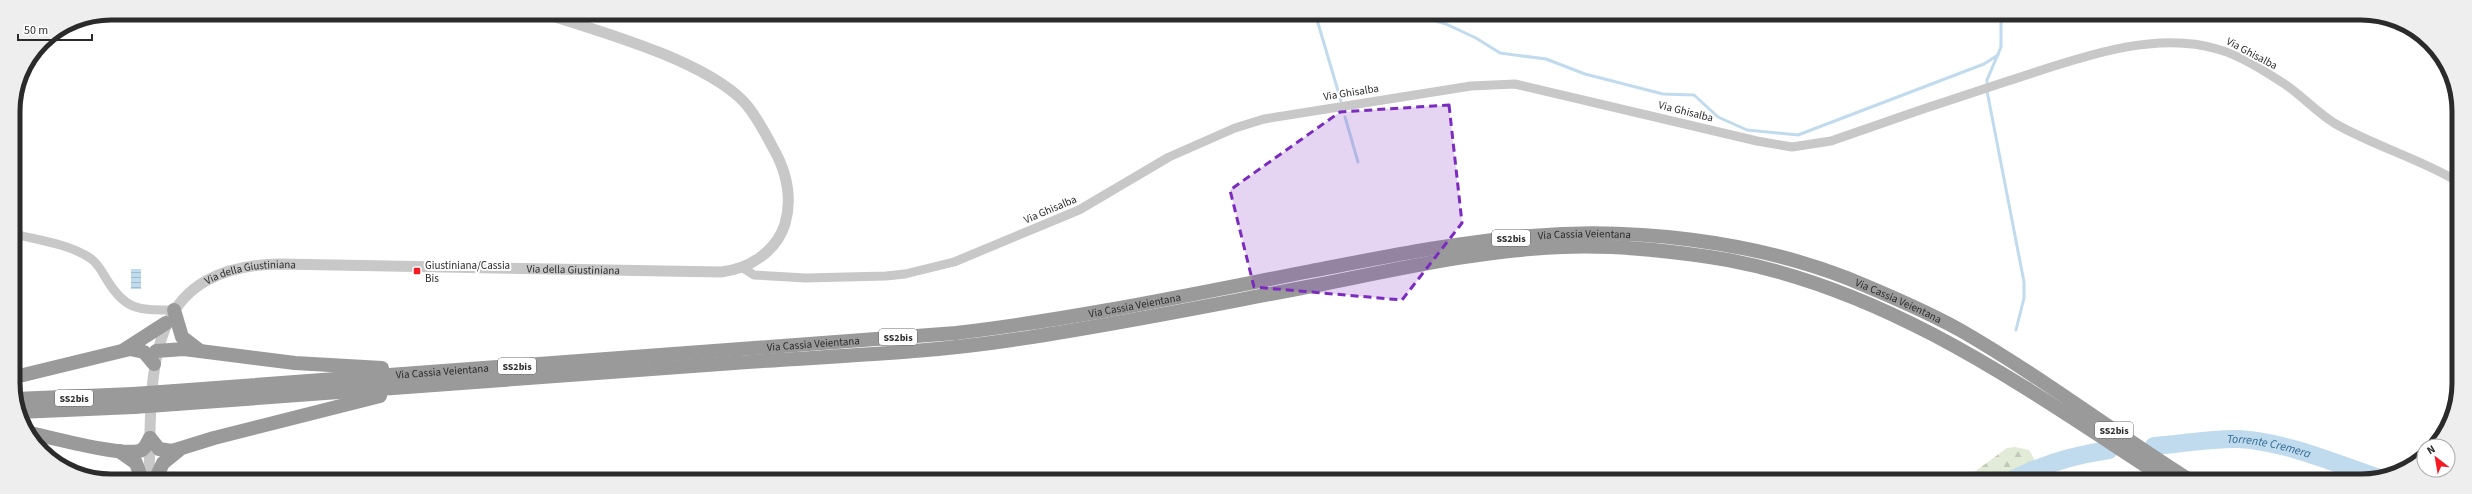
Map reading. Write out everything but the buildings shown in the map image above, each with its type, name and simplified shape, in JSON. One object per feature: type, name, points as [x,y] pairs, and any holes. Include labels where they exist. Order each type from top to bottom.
[{"type":"highway","name":"Via Cassia Veientana","points":[[25,411],[176,398],[417,386],[937,341],[956,332],[1008,327],[1448,246],[1532,236],[1616,234],[1675,239],[1745,250],[1826,270],[1883,293],[1955,327],[2043,382],[2181,474]]},
{"type":"highway","name":"Via Cassia Veientana","points":[[176,398],[428,373],[937,341],[958,347],[1156,316],[1454,259],[1543,248],[1603,247],[1672,252],[1730,261],[1823,285],[1884,309],[1944,338],[2038,396],[2158,474]]},
{"type":"highway","points":[[174,310],[182,337],[199,350]]},
{"type":"highway","points":[[123,350],[166,323]]},
{"type":"highway","points":[[20,376],[123,350],[142,351],[149,356],[155,357],[199,350],[295,363],[428,373]]},
{"type":"highway","points":[[36,434],[119,451],[138,451],[144,449],[150,438],[156,447],[162,451],[182,449],[214,438],[417,386]]},
{"type":"highway","name":"Via Cassia Veientana","points":[[22,399],[134,401]]},
{"type":"highway","points":[[158,474],[163,463],[182,449]]},
{"type":"highway","points":[[119,451],[136,463],[140,474]]},
{"type":"street","name":"Via della Giustiniana","points":[[149,474],[155,357],[166,323],[174,310],[187,296],[211,279],[233,270],[263,264],[698,273],[743,268],[760,258],[774,245],[784,228],[789,203],[788,182],[781,163],[749,108],[723,85],[669,58],[564,20]]},
{"type":"street","name":"Via Ghisalba","points":[[743,268],[754,275],[806,278],[858,278],[919,271],[954,262],[1071,213],[1169,158],[1235,128],[1264,118],[1470,86],[1515,84],[1776,145],[1792,147],[1831,141],[2070,61],[2121,49],[2168,42],[2204,45],[2233,55],[2286,85],[2333,122],[2370,142],[2435,168],[2452,178]]},
{"type":"street","points":[[20,236],[72,250],[90,259],[101,270],[117,296],[128,305],[135,308],[174,310]]},
{"type":"highlighted area","points":[[1449,105],[1462,223],[1402,300],[1254,287],[1230,190],[1340,112]]},
{"type":"green space","points":[[2015,447],[2029,450],[2043,474],[1972,474],[2007,448]]},
{"type":"water","points":[[131,269],[141,269],[141,289],[131,289]]},
{"type":"waterway","points":[[1317,20],[1341,101]]},
{"type":"waterway","points":[[1433,20],[1446,24],[1476,38],[1500,53],[1546,59],[1585,74],[1663,94],[1694,95],[1718,117],[1747,130],[1798,135],[1984,64],[1998,55]]},
{"type":"waterway","points":[[2001,20],[2001,47],[1987,80],[1987,91],[2024,282],[2024,298],[2016,330]]},
{"type":"waterway","points":[[1345,117],[1358,162]]},
{"type":"waterway","name":"Torrente Cremera","points":[[2154,446],[2218,439],[2257,441],[2275,444],[2310,454],[2367,474]]},
{"type":"waterway","name":"Torrente Cremera","points":[[2024,474],[2058,461],[2109,450]]},
{"type":"place","name":"Giustiniana/Cassia Bis","points":[[417,271]]}]
